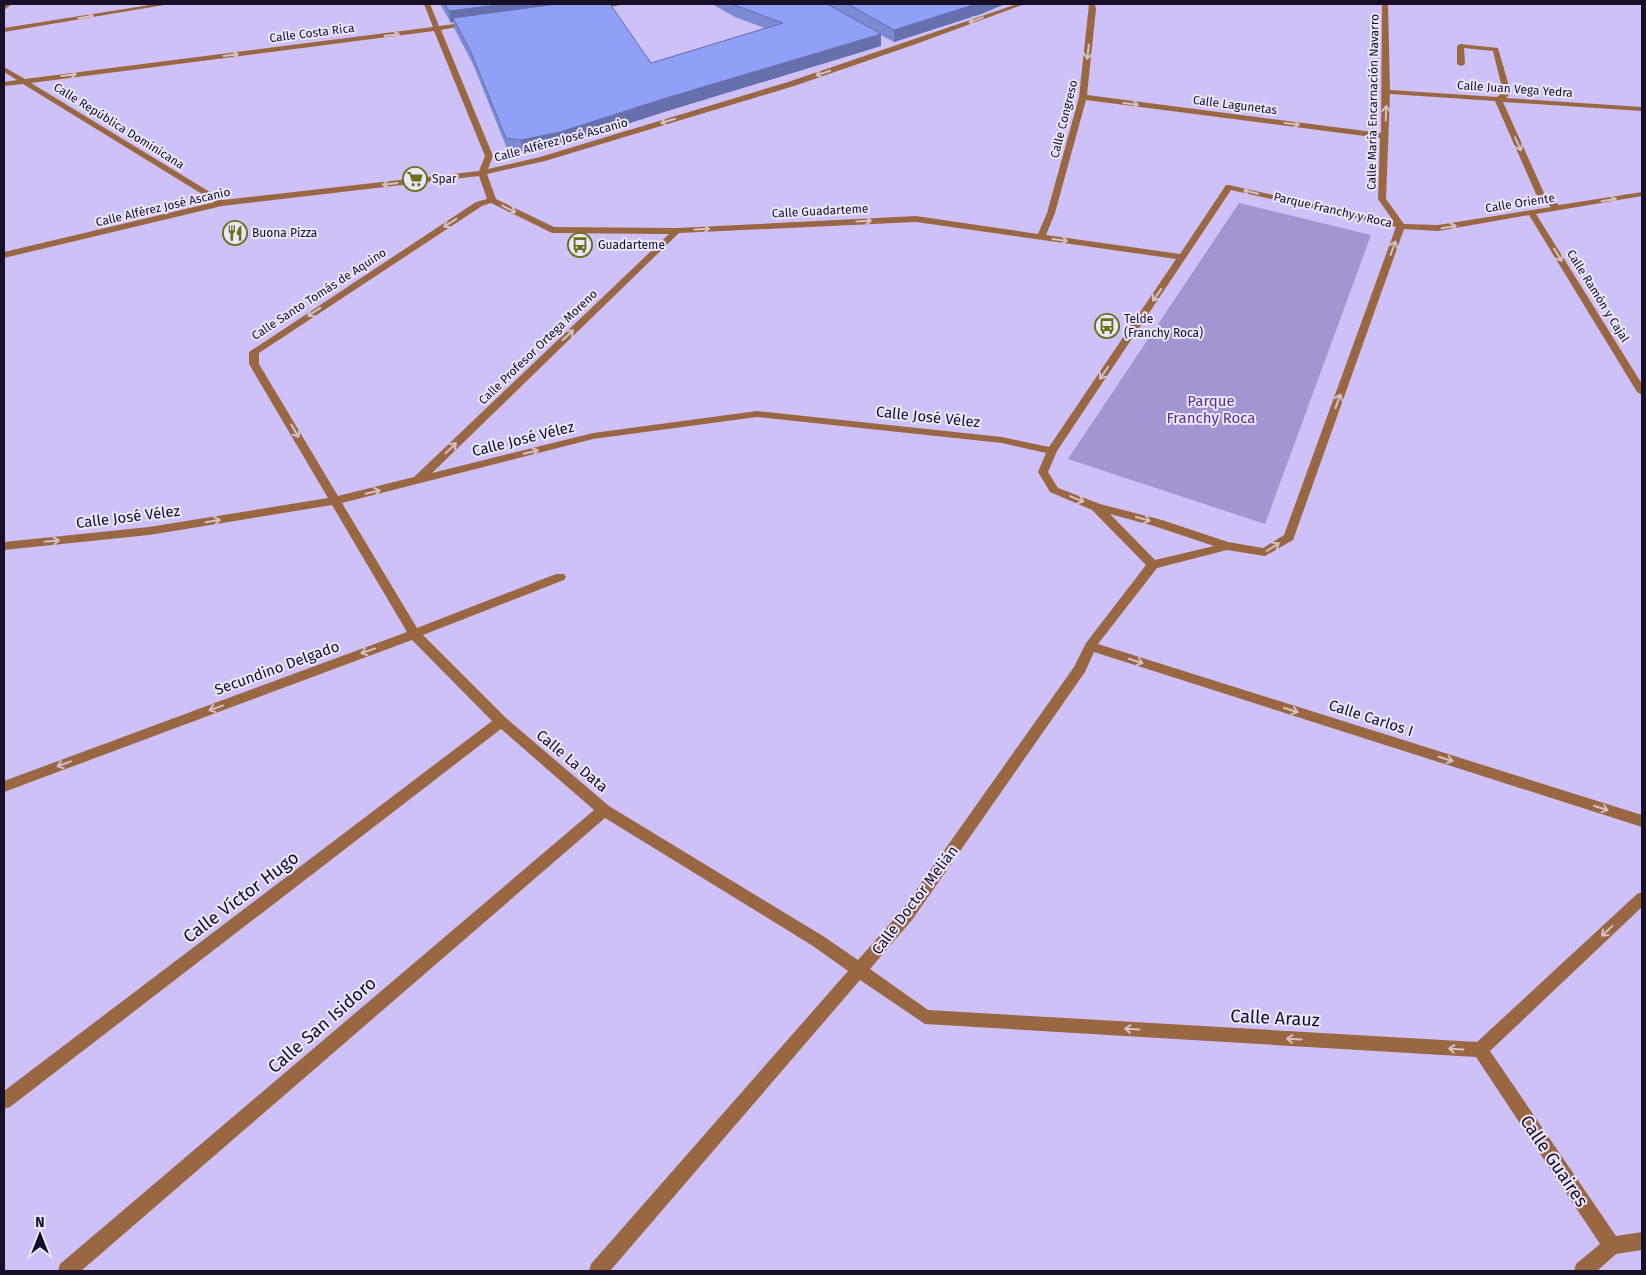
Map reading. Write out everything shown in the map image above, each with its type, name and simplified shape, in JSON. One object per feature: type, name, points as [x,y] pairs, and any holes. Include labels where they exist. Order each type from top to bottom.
[{"type":"street","points":[[4,8],[9,4]]},
{"type":"street","points":[[4,30],[167,4]]},
{"type":"street","points":[[427,4],[489,156],[482,172],[492,200]]},
{"type":"street","points":[[584,9],[622,4]]},
{"type":"street","name":"Calle Alférez José Ascanio","points":[[4,255],[222,203],[482,172],[560,154],[791,84],[1022,4]]},
{"type":"street","name":"Calle Congreso","points":[[1041,237],[1051,213],[1083,98],[1092,4]]},
{"type":"street","name":"Calle María Encarnación Navarro","points":[[1385,4],[1386,92],[1382,199],[1401,226]]},
{"type":"street","name":"Calle Costa Rica","points":[[4,84],[480,23]]},
{"type":"street","points":[[888,44],[896,49]]},
{"type":"street","points":[[1461,64],[1460,46],[1496,49],[1507,93],[1498,100],[1540,194],[1559,209]]},
{"type":"street","name":"Calle República Dominicana","points":[[4,69],[222,203]]},
{"type":"street","name":"Calle Juan Vega Yedra","points":[[1386,92],[1642,109]]},
{"type":"street","name":"Calle Lagunetas","points":[[1083,98],[1385,136]]},
{"type":"street","name":"Parque Franchy y Roca","points":[[1229,187],[1401,226],[1289,537],[1265,552],[1227,546],[1158,523],[1096,507],[1054,490],[1043,472],[1052,451],[1229,187]]},
{"type":"street","name":"Calle Oriente","points":[[1401,226],[1438,228],[1532,214],[1642,194]]},
{"type":"street","name":"Calle Guadarteme","points":[[492,200],[552,230],[677,231],[916,219],[1183,257]]},
{"type":"street","name":"Calle Santo Tomás de Aquino","points":[[334,501],[325,482],[254,364],[254,352],[479,204],[492,200]]},
{"type":"street","name":"Calle Ramón y Cajal","points":[[1532,214],[1642,392]]},
{"type":"street","name":"Calle Profesor Ortega Moreno","points":[[416,482],[677,231]]},
{"type":"street","name":"Calle José Vélez","points":[[4,546],[149,531],[334,501],[416,482],[593,436],[757,414],[1002,440],[1052,451]]},
{"type":"street","name":"Calle La Data","points":[[334,501],[414,634],[501,722],[604,810],[818,941],[859,972]]},
{"type":"street","name":"Parque Franchy y Roca","points":[[1096,507],[1153,565]]},
{"type":"street","points":[[1153,565],[1227,546]]},
{"type":"street","name":"Calle Doctor Melián","points":[[598,1271],[907,915],[1080,669],[1090,646],[1153,565]]},
{"type":"street","name":"Secundino Delgado","points":[[4,787],[414,634],[560,577]]},
{"type":"street","name":"Calle Carlos I","points":[[1090,646],[1642,821]]},
{"type":"street","name":"Calle Víctor Hugo","points":[[4,1101],[501,722]]},
{"type":"street","name":"Calle San Isidoro","points":[[67,1271],[604,810]]},
{"type":"street","points":[[1480,1050],[1642,898]]},
{"type":"street","name":"Calle Arauz","points":[[859,972],[925,1017],[1480,1050]]},
{"type":"street","name":"Calle Guaires","points":[[1480,1050],[1612,1246]]},
{"type":"street","points":[[1583,1271],[1612,1246],[1642,1241]]},
{"type":"green space","name":"Parque Franchy Roca","points":[[1239,203],[1371,235],[1265,524],[1068,459]]},
{"type":"building","points":[[445,4],[505,4],[449,11]]},
{"type":"building","points":[[557,4],[610,4],[651,63],[783,23],[732,4],[827,4],[881,34],[666,98],[560,132],[521,140],[506,138],[471,52],[453,18]]},
{"type":"building","points":[[848,4],[976,4],[894,30]]},
{"type":"place","name":"Spar","points":[[415,179]]},
{"type":"place","name":"Buona Pizza","points":[[235,233]]},
{"type":"place","name":"Guadarteme","points":[[580,245]]},
{"type":"place","name":"Telde (Franchy Roca)","points":[[1107,326]]}]
